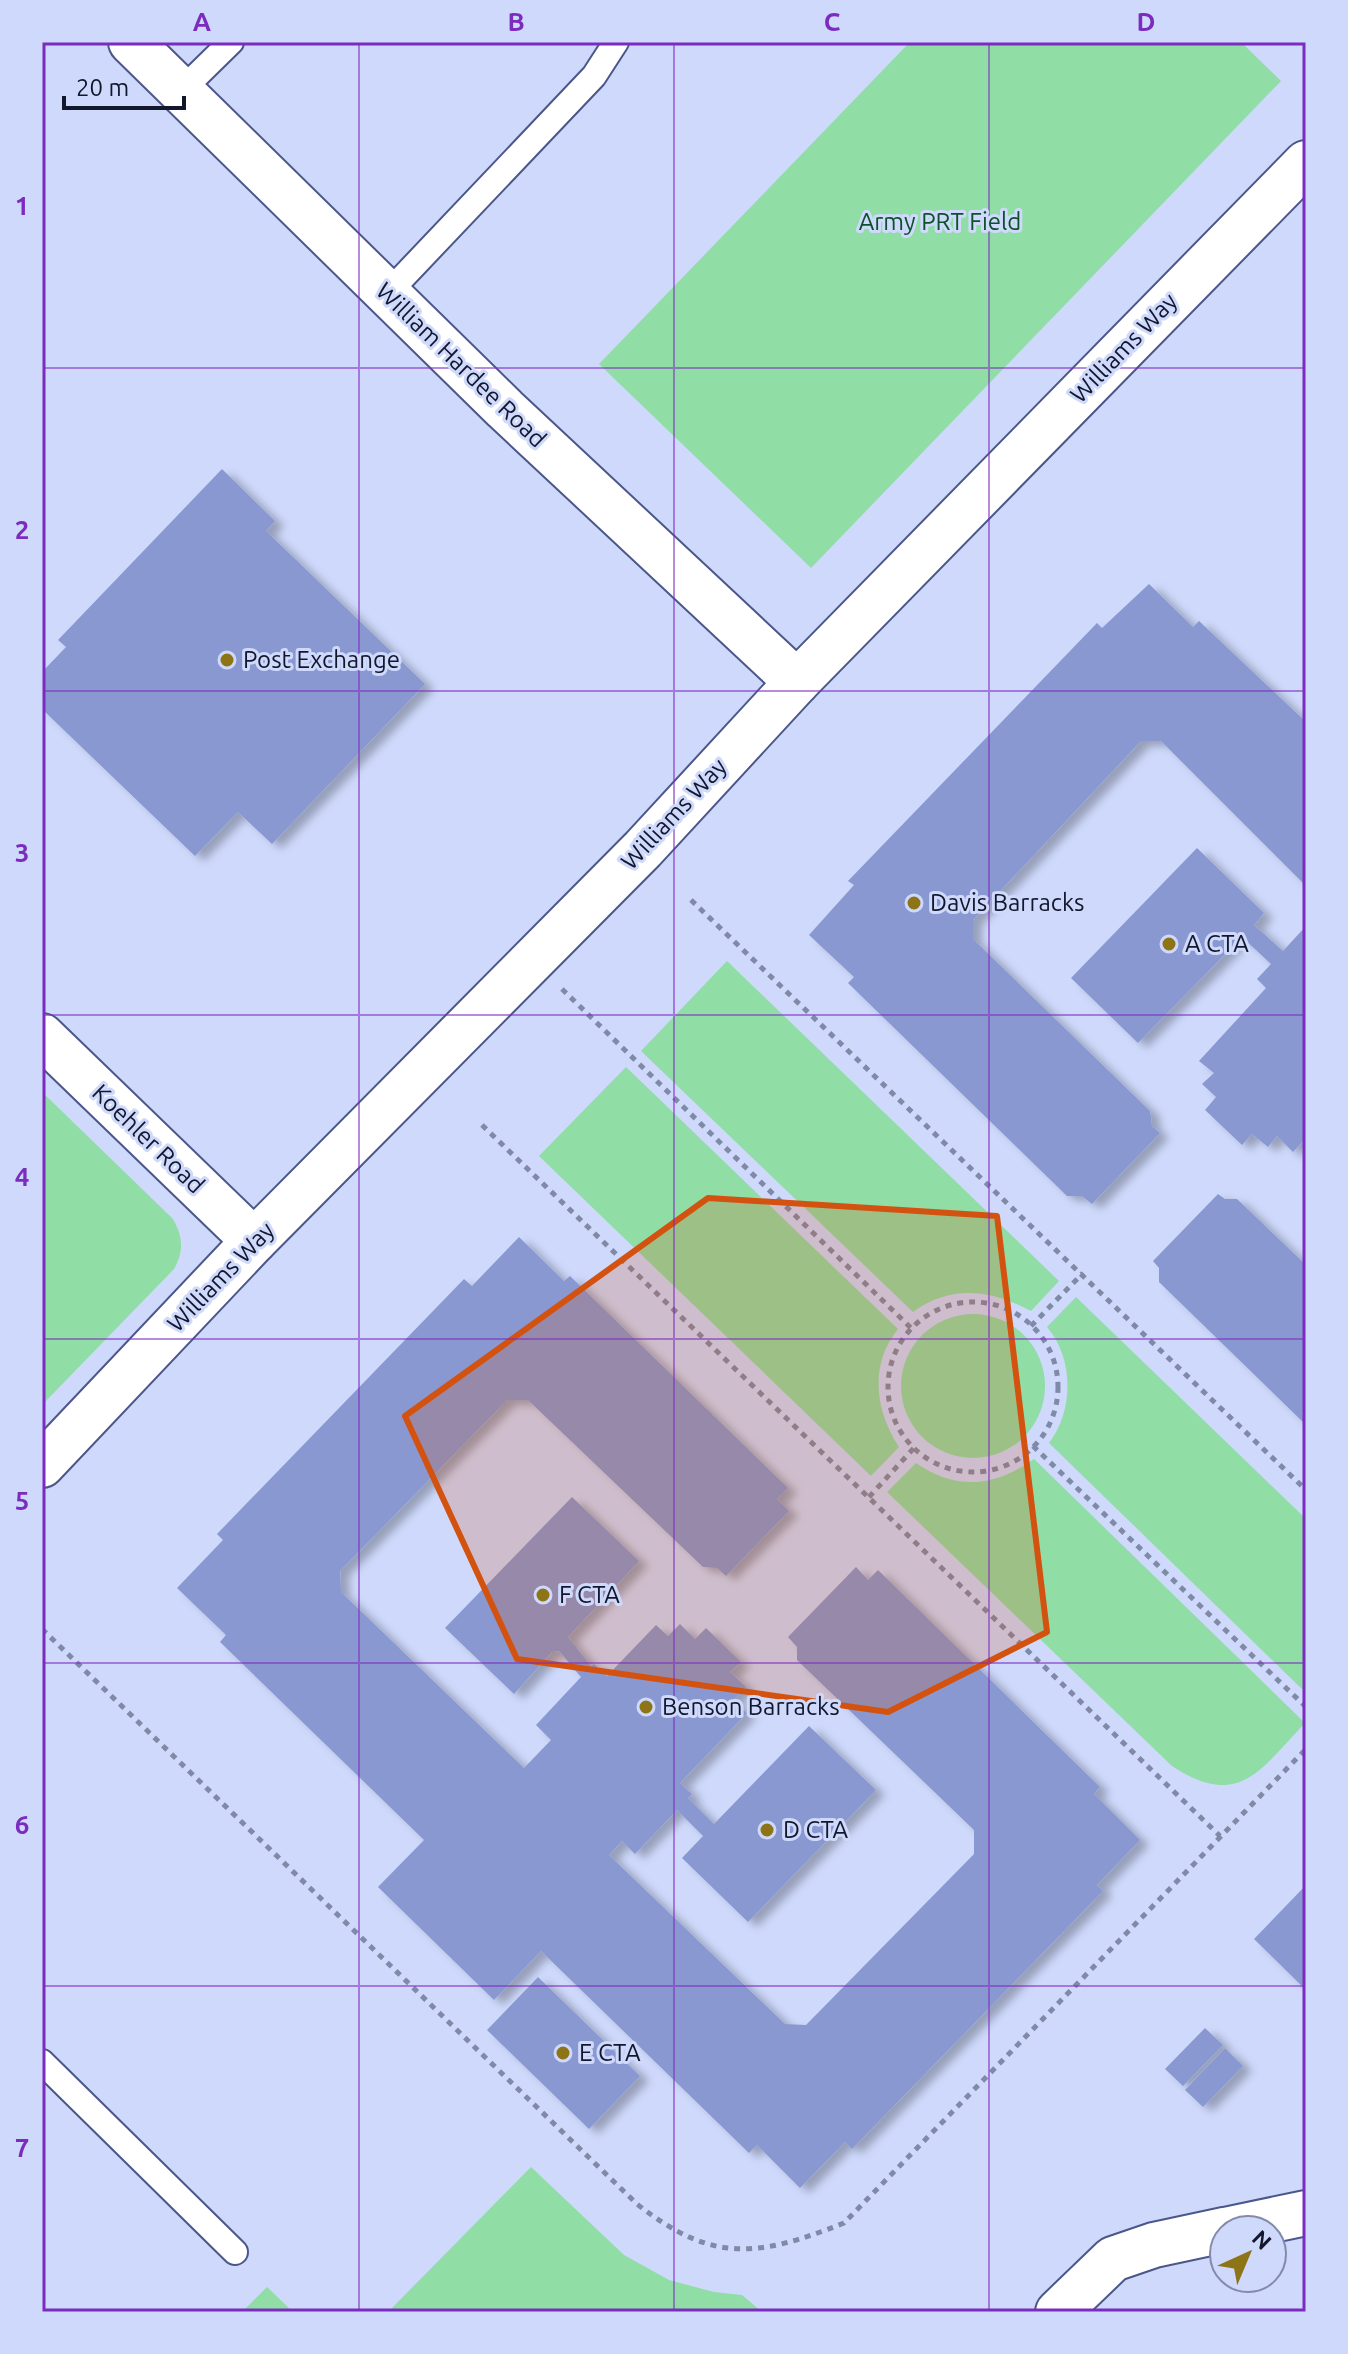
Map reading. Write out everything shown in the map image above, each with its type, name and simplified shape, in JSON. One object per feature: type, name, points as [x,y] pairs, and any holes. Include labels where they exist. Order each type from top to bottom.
[{"type":"street","name":"William Hardee Road","points":[[131,42],[651,549],[797,682]]},
{"type":"street","name":"Williams Way","points":[[42,1465],[254,1241],[643,849],[797,682],[1306,163]]},
{"type":"street","name":"Koehler Road","points":[[42,1036],[254,1241]]},
{"type":"street","points":[[1058,2312],[1113,2259],[1154,2245],[1208,2234]]},
{"type":"lane","points":[[182,90],[231,42]]},
{"type":"lane","points":[[387,294],[594,76],[616,42]]},
{"type":"lane","points":[[42,2062],[235,2252]]},
{"type":"path","points":[[691,900],[1306,1490]]},
{"type":"path","points":[[562,988],[911,1328]]},
{"type":"path","points":[[482,1125],[1220,1836]]},
{"type":"path","points":[[1031,1326],[1083,1273]]},
{"type":"path","points":[[963,1302],[992,1303],[1020,1315],[1041,1335],[1055,1361],[1058,1390],[1052,1419],[1038,1443],[1018,1460],[993,1470],[965,1472],[939,1465],[914,1448],[899,1429],[890,1404],[889,1377],[896,1351],[911,1328],[935,1311],[963,1302]]},
{"type":"path","points":[[1033,1446],[1306,1707]]},
{"type":"path","points":[[869,1497],[914,1448]]},
{"type":"path","points":[[42,1629],[637,2204],[663,2225],[707,2246],[741,2249],[771,2247],[844,2223],[1306,1749]]},
{"type":"highlighted area","points":[[708,1198],[997,1216],[1047,1632],[888,1712],[517,1659],[405,1416]]},
{"type":"green space","name":"Army PRT Field","points":[[910,42],[1241,42],[1281,81],[811,568],[599,364]]},
{"type":"green space","points":[[727,961],[1059,1281],[1031,1311],[1001,1298],[972,1293],[942,1297],[913,1312],[641,1051]]},
{"type":"green space","points":[[626,1067],[898,1329],[883,1357],[879,1388],[885,1418],[899,1447],[871,1476],[539,1156]]},
{"type":"green space","points":[[42,1092],[173,1219],[181,1244],[174,1269],[42,1405]]},
{"type":"green space","points":[[1076,1297],[1306,1519],[1306,1693],[1049,1443],[1063,1416],[1068,1385],[1062,1354],[1047,1327]]},
{"type":"green space","points":[[973,1314],[1001,1320],[1024,1335],[1039,1358],[1045,1386],[1039,1414],[1024,1437],[1001,1452],[973,1458],[945,1452],[922,1437],[907,1414],[901,1386],[907,1358],[922,1335],[945,1320]]},
{"type":"green space","points":[[1034,1459],[1305,1723],[1275,1756],[1247,1779],[1232,1784],[1215,1784],[1195,1779],[1172,1766],[887,1492],[916,1463],[946,1478],[975,1482],[1004,1475]]},
{"type":"green space","points":[[531,2167],[624,2255],[669,2280],[714,2292],[742,2295],[762,2312],[388,2312]]},
{"type":"green space","points":[[267,2287],[293,2312],[242,2312]]},
{"type":"building","name":"Post Exchange","points":[[222,469],[275,521],[266,531],[425,684],[272,844],[238,812],[195,856],[42,709],[42,672],[66,647],[58,640]]},
{"type":"building","name":"Davis Barracks","points":[[1149,584],[1193,627],[1199,621],[1306,722],[1306,886],[1161,741],[1141,741],[973,920],[973,939],[1150,1111],[1152,1126],[1160,1133],[1092,1204],[1082,1196],[1067,1196],[848,983],[854,977],[809,935],[854,885],[848,881],[1097,623],[1102,628]]},
{"type":"building","points":[[1197,848],[1264,913],[1254,925],[1283,951],[1306,926],[1306,1138],[1293,1152],[1277,1136],[1268,1147],[1252,1134],[1242,1145],[1205,1110],[1216,1097],[1202,1084],[1214,1073],[1199,1061],[1266,988],[1257,979],[1271,964],[1242,937],[1138,1043],[1071,978]]},
{"type":"building","points":[[1218,1194],[1225,1199],[1237,1199],[1306,1265],[1306,1425],[1159,1282],[1159,1268],[1153,1261]]},
{"type":"building","name":"Benson Barracks","points":[[519,1237],[564,1281],[570,1276],[788,1488],[777,1499],[789,1511],[726,1576],[717,1568],[703,1567],[528,1400],[507,1400],[340,1571],[341,1592],[524,1768],[551,1740],[536,1725],[581,1677],[559,1651],[552,1652],[514,1694],[445,1628],[572,1497],[639,1561],[568,1637],[591,1666],[594,1664],[607,1676],[656,1625],[668,1636],[680,1624],[695,1639],[706,1628],[741,1662],[730,1672],[746,1687],[733,1700],[747,1713],[680,1783],[692,1794],[688,1798],[714,1824],[809,1726],[876,1790],[748,1922],[682,1858],[703,1836],[677,1810],[635,1854],[622,1841],[609,1855],[785,2024],[806,2025],[974,1854],[974,1830],[797,1660],[797,1647],[788,1637],[856,1567],[868,1580],[878,1570],[1100,1787],[1094,1794],[1140,1840],[1097,1885],[1103,1891],[852,2149],[845,2142],[800,2188],[757,2145],[749,2153],[541,1951],[494,2000],[378,1887],[424,1840],[220,1642],[226,1635],[177,1588],[223,1540],[217,1534],[464,1279],[472,1286]]},
{"type":"building","points":[[1306,1885],[1306,1990],[1254,1939]]},
{"type":"building","name":"E CTA","points":[[538,1977],[640,2076],[589,2129],[487,2030]]},
{"type":"building","points":[[1205,2028],[1223,2045],[1183,2086],[1165,2069]]},
{"type":"building","points":[[1225,2048],[1243,2066],[1203,2107],[1185,2090]]},
{"type":"place","name":"Post Exchange","points":[[227,660]]},
{"type":"place","name":"Davis Barracks","points":[[914,903]]},
{"type":"place","name":"A CTA","points":[[1169,944]]},
{"type":"place","name":"F CTA","points":[[543,1595]]},
{"type":"place","name":"Benson Barracks","points":[[646,1707]]},
{"type":"place","name":"D CTA","points":[[767,1830]]},
{"type":"place","name":"E CTA","points":[[563,2053]]}]
